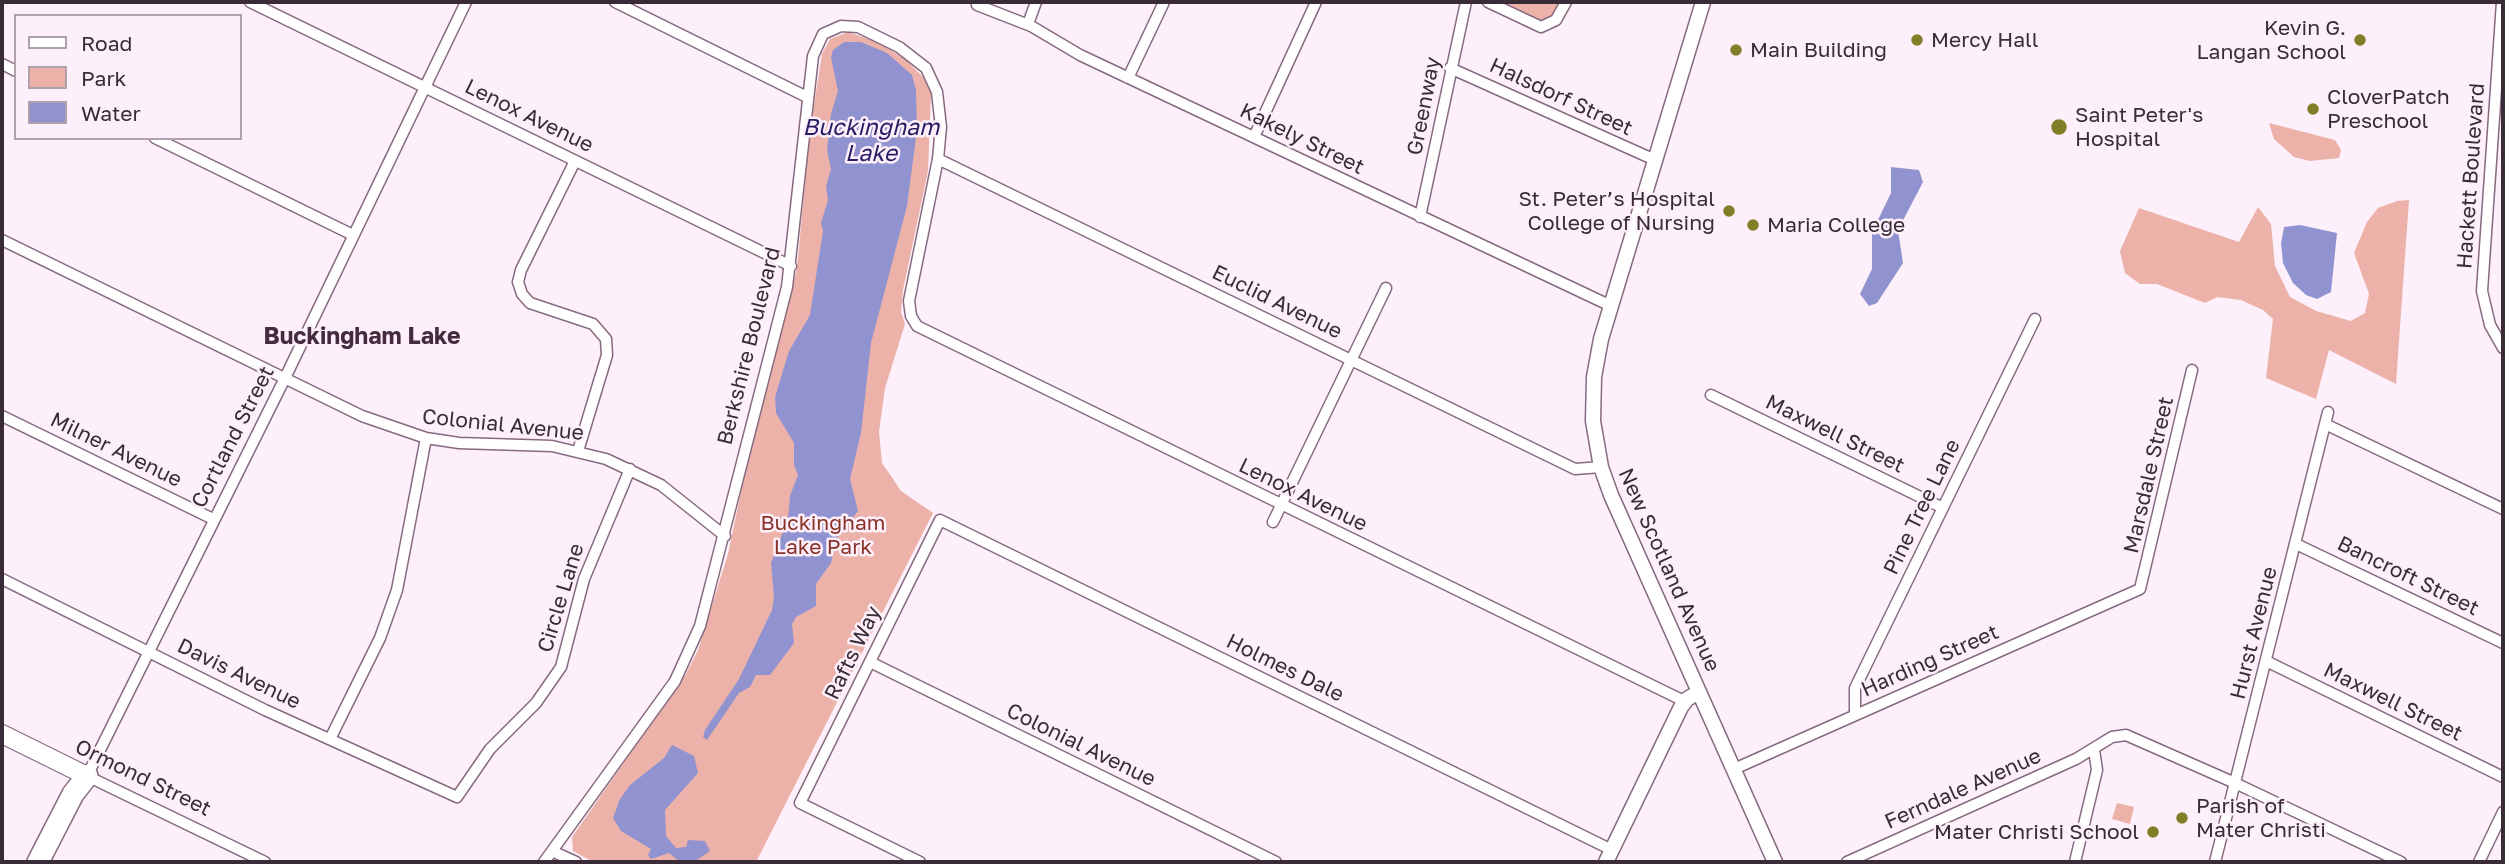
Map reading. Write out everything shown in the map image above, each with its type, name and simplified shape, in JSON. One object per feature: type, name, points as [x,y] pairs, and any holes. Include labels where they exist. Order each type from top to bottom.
[{"type":"highway","points":[[38,862],[73,794],[87,776]]},
{"type":"highway","points":[[48,862],[80,799],[87,776]]},
{"type":"main road","name":"Ormond Street","points":[[2,734],[87,776]]},
{"type":"street","name":"Lenox Avenue","points":[[250,2],[791,266]]},
{"type":"street","name":"Cortland Street","points":[[87,776],[285,378],[466,2]]},
{"type":"street","points":[[615,2],[807,97]]},
{"type":"street","points":[[1028,24],[1036,2]]},
{"type":"street","points":[[1128,78],[1164,2]]},
{"type":"street","points":[[1254,137],[1316,2]]},
{"type":"street","name":"Greenway","points":[[1420,217],[1466,2]]},
{"type":"street","points":[[1488,2],[1541,27],[1556,20],[1566,2]]},
{"type":"street","name":"New Scotland Avenue","points":[[1703,2],[1599,349],[1593,388],[1593,421],[1601,467],[1776,862]]},
{"type":"street","name":"Hackett Boulevard","points":[[2502,2],[2500,76],[2482,291],[2490,325],[2503,348]]},
{"type":"street","name":"Kakely Street","points":[[977,5],[1028,24],[1064,47],[1128,78],[1611,306]]},
{"type":"street","name":"Berkshire Boulevard","points":[[544,862],[554,852],[680,672],[700,626],[725,536],[744,443],[791,266],[807,97],[814,52],[821,37],[829,30],[841,26],[858,27],[893,43],[916,59],[934,82],[940,114],[938,159],[911,289],[911,316]]},
{"type":"street","name":"Halsdorf Street","points":[[1450,68],[1655,160]]},
{"type":"street","points":[[159,140],[353,235]]},
{"type":"street","name":"Euclid Avenue","points":[[938,159],[1577,470],[1601,467]]},
{"type":"street","points":[[575,161],[521,270],[518,282],[522,294],[530,303],[593,324],[606,339],[607,355],[578,451]]},
{"type":"street","name":"Colonial Avenue","points":[[2,240],[362,416],[426,438],[459,443],[552,446],[578,451],[630,469],[674,493],[725,536]]},
{"type":"street","points":[[1273,522],[1386,288]]},
{"type":"street","name":"Lenox Avenue","points":[[911,316],[923,330],[1684,701]]},
{"type":"street","name":"Pine Tree Lane","points":[[1855,715],[1855,688],[2035,319]]},
{"type":"street","name":"Marsdale Street","points":[[2141,588],[2192,370]]},
{"type":"street","name":"Maxwell Street","points":[[1711,395],[1943,508]]},
{"type":"street","name":"Hurst Avenue","points":[[2215,862],[2328,412]]},
{"type":"street","name":"Milner Avenue","points":[[2,416],[213,519]]},
{"type":"street","points":[[2325,424],[2503,509]]},
{"type":"street","points":[[330,739],[380,638],[397,590],[426,438]]},
{"type":"street","name":"Circle Lane","points":[[461,794],[489,749],[537,703],[561,667],[584,579],[630,469]]},
{"type":"street","name":"Rafts Way","points":[[920,862],[800,803],[940,520]]},
{"type":"street","name":"Holmes Dale","points":[[940,520],[1609,856]]},
{"type":"street","name":"Bancroft Street","points":[[2296,544],[2503,643]]},
{"type":"street","name":"Davis Avenue","points":[[2,579],[330,739],[452,796],[461,794]]},
{"type":"street","name":"Harding Street","points":[[1734,769],[2141,588]]},
{"type":"street","name":"Maxwell Street","points":[[2266,661],[2503,777]]},
{"type":"street","name":"Colonial Avenue","points":[[870,662],[1276,862]]},
{"type":"street","points":[[1609,856],[1684,701],[1699,692]]},
{"type":"street","name":"Ferndale Avenue","points":[[1847,862],[2094,750],[2112,737],[2130,735],[2401,862]]},
{"type":"street","points":[[2075,862],[2097,770],[2094,750]]},
{"type":"street","name":"Ormond Street","points":[[87,776],[265,862]]},
{"type":"street","points":[[2479,862],[2503,813]]},
{"type":"street","points":[[554,852],[576,862]]},
{"type":"green space","points":[[1499,2],[1560,2],[1551,17],[1541,20]]},
{"type":"green space","name":"Buckingham Lake Park","points":[[848,32],[875,41],[905,59],[926,80],[931,94],[928,171],[903,290],[901,312],[905,324],[885,388],[879,432],[882,463],[901,491],[933,513],[756,862],[593,862],[573,851],[572,837],[686,674],[698,650],[728,554],[747,463],[797,268],[810,130],[822,54],[830,39]]},
{"type":"green space","points":[[2269,123],[2335,140],[2341,150],[2339,158],[2310,161],[2294,157],[2274,139]]},
{"type":"green space","points":[[2409,200],[2396,384],[2329,350],[2316,399],[2266,378],[2273,319],[2263,310],[2241,300],[2217,297],[2205,303],[2157,284],[2140,284],[2125,273],[2120,251],[2139,208],[2239,242],[2258,207],[2271,224],[2275,266],[2290,297],[2316,311],[2351,321],[2365,313],[2369,294],[2354,253],[2367,222],[2378,208]]},
{"type":"green space","points":[[2117,803],[2134,807],[2130,824],[2112,819]]},
{"type":"water","name":"Buckingham Lake","points":[[844,42],[861,42],[887,53],[912,75],[916,90],[917,130],[907,206],[871,343],[861,433],[850,479],[858,511],[837,538],[831,563],[816,584],[816,606],[796,617],[792,624],[794,643],[770,675],[756,675],[750,687],[739,693],[707,740],[703,737],[705,730],[739,679],[772,610],[774,597],[771,563],[788,519],[790,496],[798,475],[794,465],[794,443],[776,413],[775,397],[789,351],[810,315],[823,231],[821,223],[828,200],[826,186],[831,169],[827,150],[831,114],[838,91],[831,58],[833,50]]},
{"type":"water","points":[[1891,167],[1919,170],[1923,182],[1898,230],[1903,263],[1877,303],[1869,306],[1860,294],[1872,269],[1872,232],[1891,193]]},
{"type":"water","points":[[2300,225],[2337,233],[2331,292],[2317,299],[2306,295],[2293,283],[2283,263],[2281,243],[2284,227]]},
{"type":"water","points":[[672,745],[694,756],[698,773],[665,810],[666,836],[676,848],[686,847],[688,840],[705,841],[710,851],[694,862],[680,862],[669,853],[651,859],[648,855],[651,849],[621,831],[613,818],[620,799],[630,785],[664,758]]},
{"type":"place","name":"Mercy Hall","points":[[1917,40]]},
{"type":"place","name":"Kevin G. Langan School","points":[[2360,40]]},
{"type":"place","name":"Main Building","points":[[1736,50]]},
{"type":"place","name":"CloverPatch Preschool","points":[[2313,109]]},
{"type":"place","name":"Saint Peter's Hospital","points":[[2059,127]]},
{"type":"place","name":"St. Peter’s Hospital College of Nursing","points":[[1729,211]]},
{"type":"place","name":"Maria College","points":[[1753,225]]},
{"type":"place","name":"Parish of Mater Christi","points":[[2182,818]]},
{"type":"place","name":"Mater Christi School","points":[[2153,832]]},
{"type":"district","name":"Buckingham Lake","points":[[362,337]]}]
